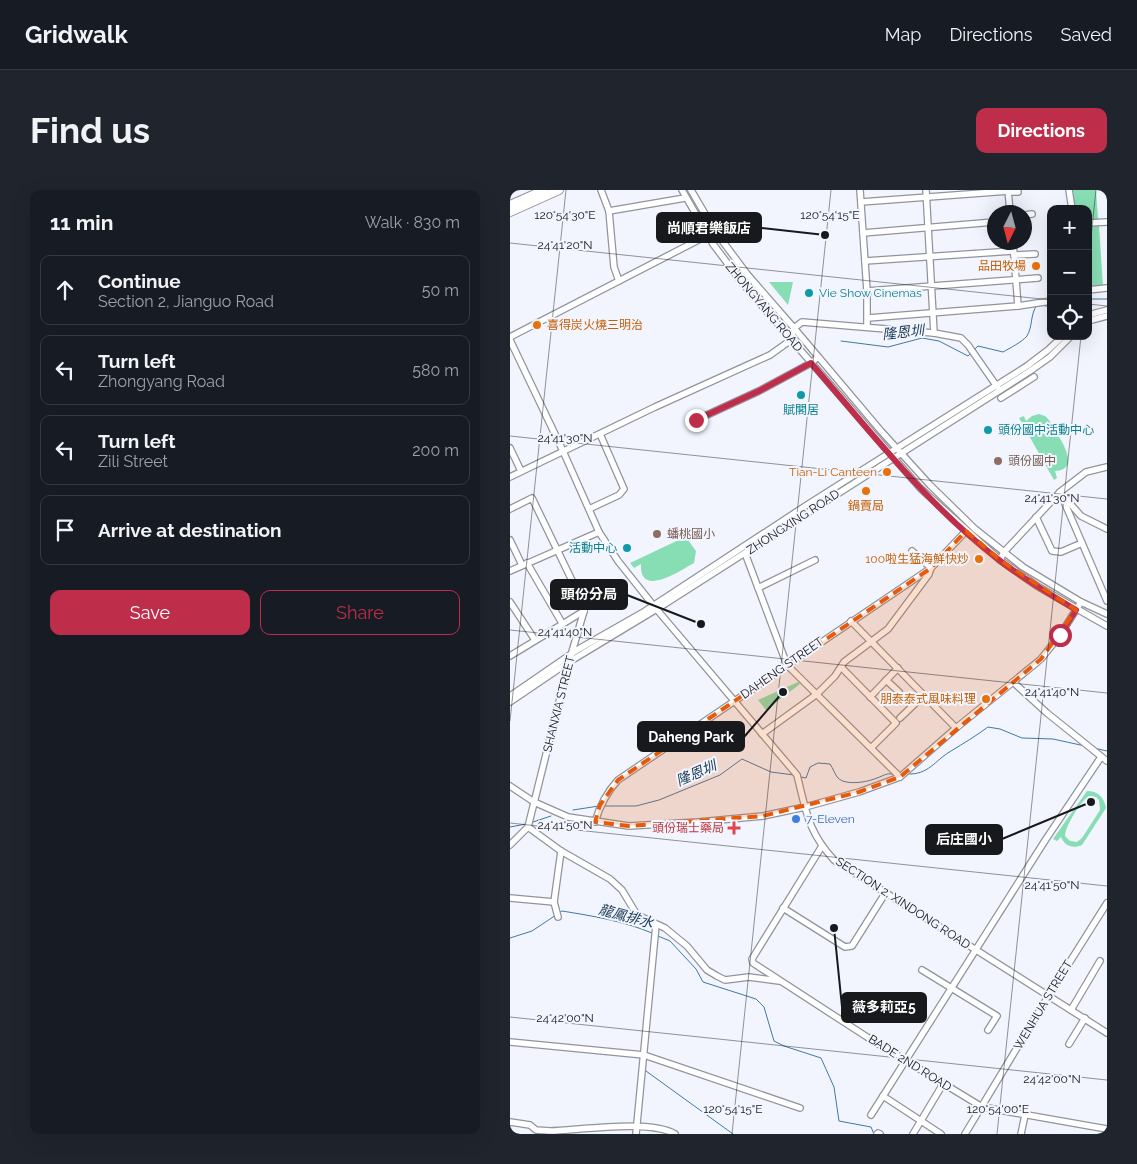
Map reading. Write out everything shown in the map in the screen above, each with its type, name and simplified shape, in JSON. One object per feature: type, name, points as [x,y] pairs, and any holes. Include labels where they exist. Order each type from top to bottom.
[{"type":"main road","points":[[510,205],[544,190]]},
{"type":"main road","points":[[510,212],[559,190]]},
{"type":"street","points":[[601,190],[609,211],[614,266],[619,281]]},
{"type":"street","name":"ZHONGYANG ROAD","points":[[682,190],[708,235],[743,284],[920,488],[1000,560],[1076,610],[1107,626]]},
{"type":"street","name":"ZHONGYANG ROAD","points":[[691,190],[715,231],[747,274],[900,450],[910,464],[944,500],[975,529],[1042,580],[1107,614]]},
{"type":"street","points":[[860,190],[868,326]]},
{"type":"street","points":[[926,190],[934,333]]},
{"type":"street","points":[[1070,190],[1072,205]]},
{"type":"street","points":[[861,202],[1009,191],[1018,192]]},
{"type":"street","points":[[1009,191],[1010,205]]},
{"type":"street","points":[[609,211],[685,198]]},
{"type":"street","points":[[1092,223],[1107,222]]},
{"type":"street","points":[[863,233],[987,223]]},
{"type":"street","points":[[510,338],[715,231]]},
{"type":"street","points":[[1013,250],[1018,306]]},
{"type":"street","points":[[865,261],[930,256],[1035,254]]},
{"type":"street","points":[[867,291],[1038,278]]},
{"type":"street","points":[[1092,290],[1107,288]]},
{"type":"street","points":[[868,318],[933,314],[1047,302]]},
{"type":"street","points":[[1092,315],[1107,310]]},
{"type":"street","points":[[1092,320],[1107,316]]},
{"type":"street","points":[[510,477],[655,407],[770,355],[791,340],[794,328],[802,322],[868,326],[934,333],[961,338],[972,350],[998,388]]},
{"type":"street","name":"SECTION 2, XINDONG ROAD","points":[[510,338],[599,532],[618,561],[655,607],[797,776],[812,830],[834,860],[1107,1033]]},
{"type":"street","name":"ZHONGXING ROAD","points":[[998,388],[1059,340]]},
{"type":"street","name":"ZHONGXING ROAD","points":[[510,696],[572,654],[745,553],[889,453],[900,450],[1044,361],[1067,340]]},
{"type":"street","points":[[696,420],[759,391],[811,363],[818,357]]},
{"type":"street","points":[[1001,398],[1034,377]]},
{"type":"street","points":[[589,509],[618,496],[624,489],[600,434]]},
{"type":"street","points":[[510,448],[522,471]]},
{"type":"street","name":"ZHONGXING ROAD","points":[[510,702],[845,485],[894,458],[900,450]]},
{"type":"street","points":[[1000,560],[1004,552],[1036,517],[1086,472],[1107,467]]},
{"type":"street","points":[[1061,494],[1081,516],[1107,529]]},
{"type":"street","points":[[1061,494],[1107,601]]},
{"type":"street","points":[[510,509],[532,498],[580,597],[584,611],[510,656]]},
{"type":"street","points":[[1036,517],[1052,551],[1060,552],[1082,543]]},
{"type":"street","name":"DAHENG STREET","points":[[595,822],[599,806],[608,791],[618,780],[850,621],[931,568],[966,531]]},
{"type":"street","points":[[510,571],[599,532]]},
{"type":"street","points":[[510,540],[562,623]]},
{"type":"street","points":[[762,734],[817,694],[842,668],[844,662],[888,629],[929,574],[931,568],[912,551]]},
{"type":"street","points":[[745,553],[787,665],[900,776]]},
{"type":"street","points":[[758,588],[815,560]]},
{"type":"street","points":[[510,602],[535,640]]},
{"type":"street","points":[[510,786],[534,802],[568,817],[629,826],[763,816],[859,792],[900,776],[1040,659],[1060,635],[1081,602]]},
{"type":"street","name":"SHANXIA STREET","points":[[529,824],[569,662],[584,611]]},
{"type":"street","points":[[850,621],[956,728]]},
{"type":"street","points":[[842,668],[896,724],[872,748]]},
{"type":"street","points":[[870,697],[898,668]]},
{"type":"street","points":[[886,680],[898,692]]},
{"type":"street","points":[[1013,682],[1088,747],[1107,761]]},
{"type":"street","points":[[900,718],[924,695]]},
{"type":"street","points":[[871,1115],[975,950],[1101,757]]},
{"type":"street","points":[[510,844],[529,824],[561,851],[610,879],[622,890],[637,915],[656,927],[665,928],[687,946],[707,970],[725,980],[750,977],[782,982]]},
{"type":"street","points":[[822,846],[783,908],[848,948],[852,946],[886,892]]},
{"type":"street","points":[[558,914],[554,902],[561,851]]},
{"type":"street","points":[[510,898],[554,902]]},
{"type":"street","name":"WENHUA STREET","points":[[965,1134],[1107,903]]},
{"type":"street","name":"BADE 2ND ROAD","points":[[783,908],[752,958],[753,963],[982,1107],[1107,1130]]},
{"type":"street","points":[[636,1134],[656,927]]},
{"type":"street","points":[[1071,1010],[1100,961]]},
{"type":"street","points":[[922,970],[997,1016],[988,1030]]},
{"type":"street","points":[[1069,1044],[1085,1018]]},
{"type":"street","points":[[510,1042],[644,1055],[800,1108]]},
{"type":"street","points":[[913,1134],[943,1084]]},
{"type":"street","points":[[883,1096],[941,1134]]},
{"type":"street","points":[[1021,1134],[1025,1115]]},
{"type":"street","points":[[510,1122],[530,1125],[536,1130],[550,1131],[637,1126],[670,1130],[676,1134]]},
{"type":"highlighted area","points":[[966,531],[1000,560],[1076,610],[1041,659],[900,777],[859,792],[763,816],[629,826],[595,822],[600,805],[618,780],[931,568]]},
{"type":"green space","points":[[1073,190],[1096,190],[1098,219],[1092,219],[1092,205],[1075,205]]},
{"type":"green space","points":[[1099,226],[1103,286],[1092,287],[1092,227]]},
{"type":"green space","points":[[769,282],[793,282],[788,305]]},
{"type":"green space","points":[[1039,414],[1049,420],[1066,450],[1068,458],[1068,464],[1064,469],[1055,471],[1057,478],[1054,480],[1019,418],[1024,416],[1026,421],[1032,416]]},
{"type":"green space","points":[[704,528],[706,532],[688,540],[696,551],[694,563],[671,576],[653,581],[647,580],[642,574],[641,564],[634,568],[630,563]]},
{"type":"green space","points":[[798,682],[800,684],[766,710],[758,700]]},
{"type":"green space","points":[[1087,791],[1097,793],[1102,798],[1106,808],[1082,845],[1072,847],[1067,845],[1061,837],[1057,841],[1053,839]],"holes":[[[1089,796],[1096,797],[1099,800],[1100,810],[1082,838],[1077,842],[1070,841],[1065,836],[1074,814],[1086,798]]]},
{"type":"waterway","name":"隆恩圳","points":[[1092,299],[1107,299]]},
{"type":"waterway","name":"隆恩圳","points":[[974,350],[978,346],[1003,352],[1022,340],[1029,332],[1033,312],[1037,305]]},
{"type":"waterway","name":"隆恩圳","points":[[1041,305],[1047,306]]},
{"type":"waterway","name":"隆恩圳","points":[[841,341],[888,347],[922,338],[939,341],[968,356],[971,353]]},
{"type":"waterway","name":"隆恩圳","points":[[907,774],[915,774],[926,770],[988,727],[1000,729],[1022,738],[1053,739],[1085,746]]},
{"type":"waterway","name":"隆恩圳","points":[[1094,748],[1107,751]]},
{"type":"waterway","name":"隆恩圳","points":[[603,806],[636,806],[659,800],[720,775],[742,759],[771,772],[794,775]]},
{"type":"waterway","name":"隆恩圳","points":[[801,777],[806,778],[810,767],[818,763],[830,764],[838,778],[851,783],[863,782],[886,774],[892,774]]},
{"type":"waterway","name":"隆恩圳","points":[[573,810],[599,806]]},
{"type":"waterway","name":"隆恩圳","points":[[533,822],[551,816]]},
{"type":"waterway","name":"隆恩圳","points":[[510,827],[526,824]]},
{"type":"waterway","name":"龍鳳排水","points":[[559,913],[562,911],[608,919],[652,933]]},
{"type":"waterway","name":"龍鳳排水","points":[[510,938],[532,931],[556,915]]},
{"type":"waterway","name":"龍鳳排水","points":[[658,936],[670,941],[696,969],[703,982],[756,999],[764,1007],[774,1041],[821,1058],[834,1087],[839,1121],[871,1127],[874,1134]]},
{"type":"waterway","points":[[646,1071],[733,1134]]},
{"type":"place","name":"尚順君樂飯店","points":[[825,235]]},
{"type":"place","name":"品田牧場","points":[[1036,266]]},
{"type":"place","name":"Vie Show Cinemas","points":[[809,293]]},
{"type":"place","name":"喜得炭火燒三明治","points":[[537,325]]},
{"type":"place","name":"賦閣居","points":[[801,395]]},
{"type":"place","name":"頭份國中活動中心","points":[[988,430]]},
{"type":"place","name":"頭份國中","points":[[998,461]]},
{"type":"place","name":"Tian-Li Canteen","points":[[887,472]]},
{"type":"place","name":"鍋賣局","points":[[866,491]]},
{"type":"place","name":"蟠桃國小","points":[[657,534]]},
{"type":"place","name":"活動中心","points":[[627,548]]},
{"type":"place","name":"100啦生猛海鮮快炒","points":[[979,559]]},
{"type":"place","name":"頭份分局","points":[[701,624]]},
{"type":"place","name":"Daheng Park","points":[[783,692]]},
{"type":"place","name":"朋泰泰式風味料理","points":[[986,699]]},
{"type":"place","name":"后庄國小","points":[[1091,802]]},
{"type":"place","name":"7-Eleven","points":[[796,819]]},
{"type":"place","name":"頭份瑞士藥局","points":[[734,828]]},
{"type":"place","name":"薇多莉亞5","points":[[834,928]]},
{"type":"route","points":[[696,420],[759,391],[811,363],[875,438],[942,510],[1000,560],[1076,610],[1060,635]]}]
